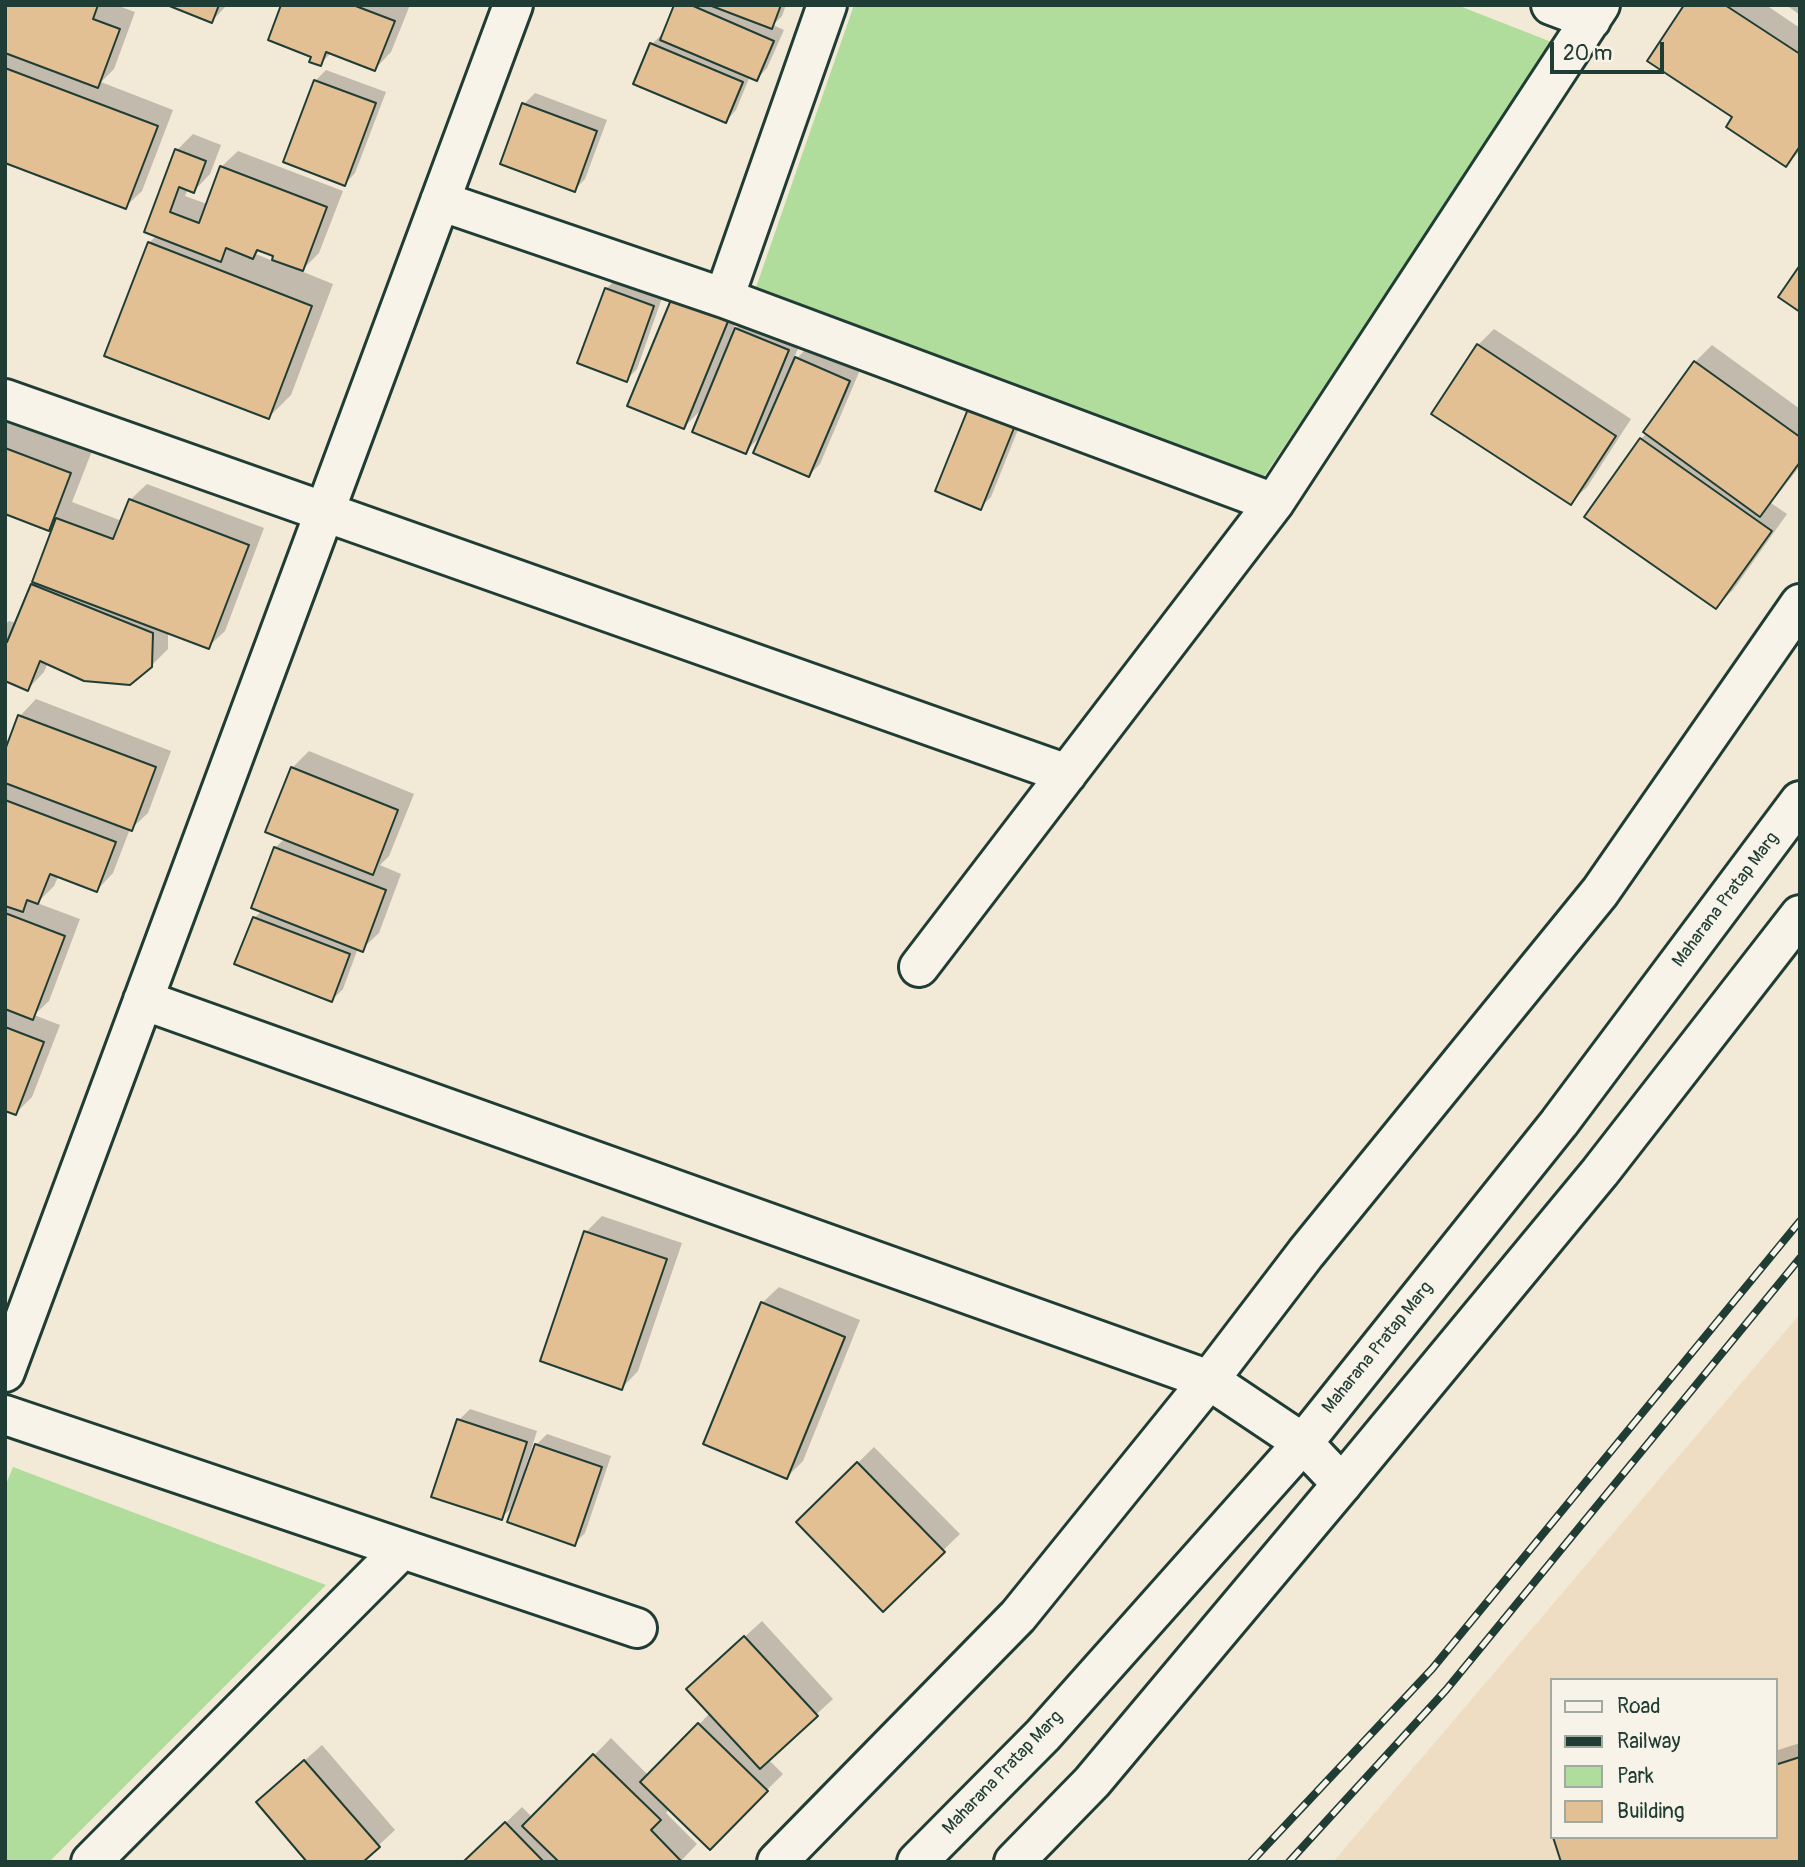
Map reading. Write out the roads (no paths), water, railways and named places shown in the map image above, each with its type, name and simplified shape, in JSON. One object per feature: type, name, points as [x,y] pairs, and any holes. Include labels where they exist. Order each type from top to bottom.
[{"type":"street","points":[[5,1372],[513,5]]},
{"type":"street","points":[[724,298],[827,5]]},
{"type":"street","points":[[919,967],[1274,503],[1595,13],[1551,5]]},
{"type":"street","points":[[440,201],[724,298],[1274,503]]},
{"type":"street","points":[[5,399],[1067,775]]},
{"type":"street","points":[[777,1862],[1018,1616],[1209,1380],[1306,1253],[1600,892],[1800,604]]},
{"type":"street","name":"Maharana Pratap Marg","points":[[917,1862],[1043,1735],[1303,1443],[1559,1123],[1800,801]]},
{"type":"street","points":[[1014,1862],[1092,1782],[1342,1484],[1600,1172],[1800,915]]},
{"type":"street","points":[[144,1000],[1209,1380],[1303,1443],[1342,1484]]},
{"type":"street","points":[[5,1415],[637,1628]]},
{"type":"street","points":[[91,1862],[402,1549]]},
{"type":"railway","points":[[1251,1862],[1432,1669],[1800,1221]]},
{"type":"railway","points":[[1289,1862],[1446,1690],[1800,1258]]}]
